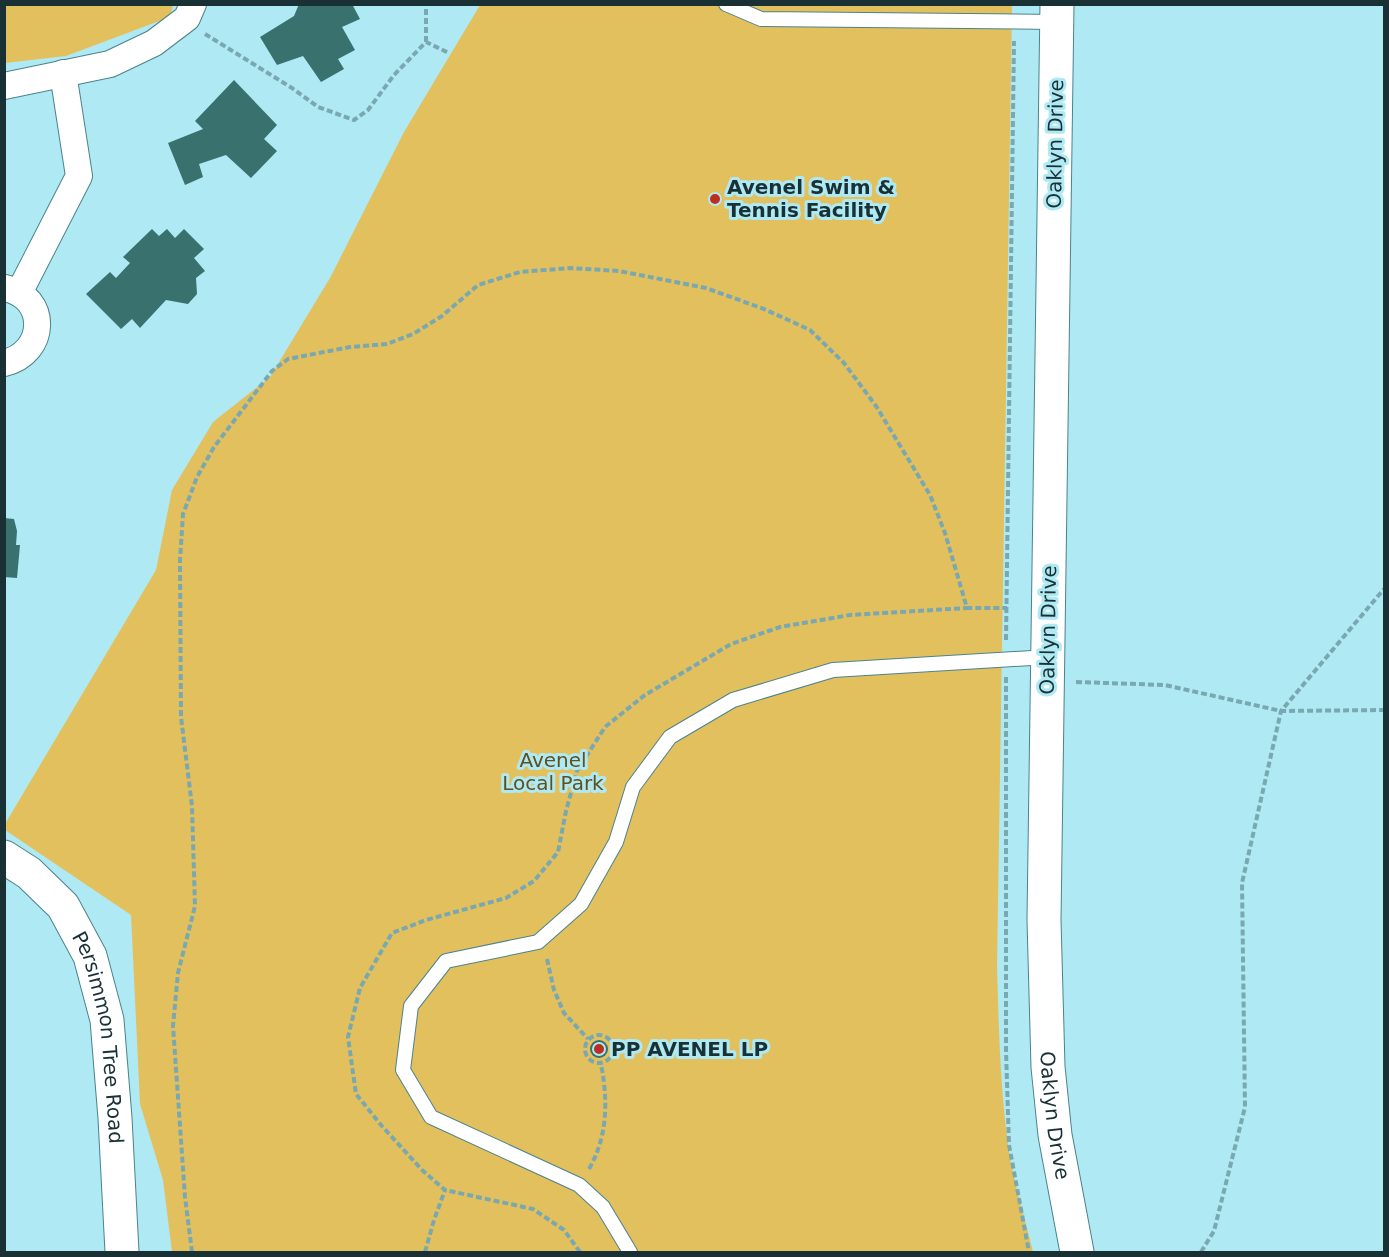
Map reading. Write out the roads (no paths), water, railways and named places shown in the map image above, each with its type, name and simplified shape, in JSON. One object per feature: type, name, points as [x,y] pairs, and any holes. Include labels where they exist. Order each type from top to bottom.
[{"type":"street","points":[[4,86],[110,64],[154,43],[190,11]]},
{"type":"street","name":"Oaklyn Drive","points":[[1056,13],[1044,920],[1048,1066],[1055,1135],[1077,1252]]},
{"type":"street","points":[[4,363],[15,361],[25,355],[33,345],[38,322],[34,311],[28,301],[12,291],[79,176],[63,73]]},
{"type":"street","name":"Persimmon Tree Road","points":[[4,857],[29,873],[63,906],[90,956],[107,1020],[122,1252]]},
{"type":"lane","points":[[726,4],[761,19],[1014,22],[1056,13]]},
{"type":"lane","points":[[630,1252],[603,1207],[579,1185],[431,1117],[402,1070],[411,1006],[446,961],[538,942],[581,904],[616,842],[633,787],[670,737],[733,700],[833,670],[1048,657]]},
{"type":"place","name":"Avenel Swim & Tennis Facility","points":[[715,199]]},
{"type":"place","name":"PP AVENEL LP","points":[[599,1049]]},
{"type":"park label","name":"Avenel Local Park","points":[[553,772]]}]
